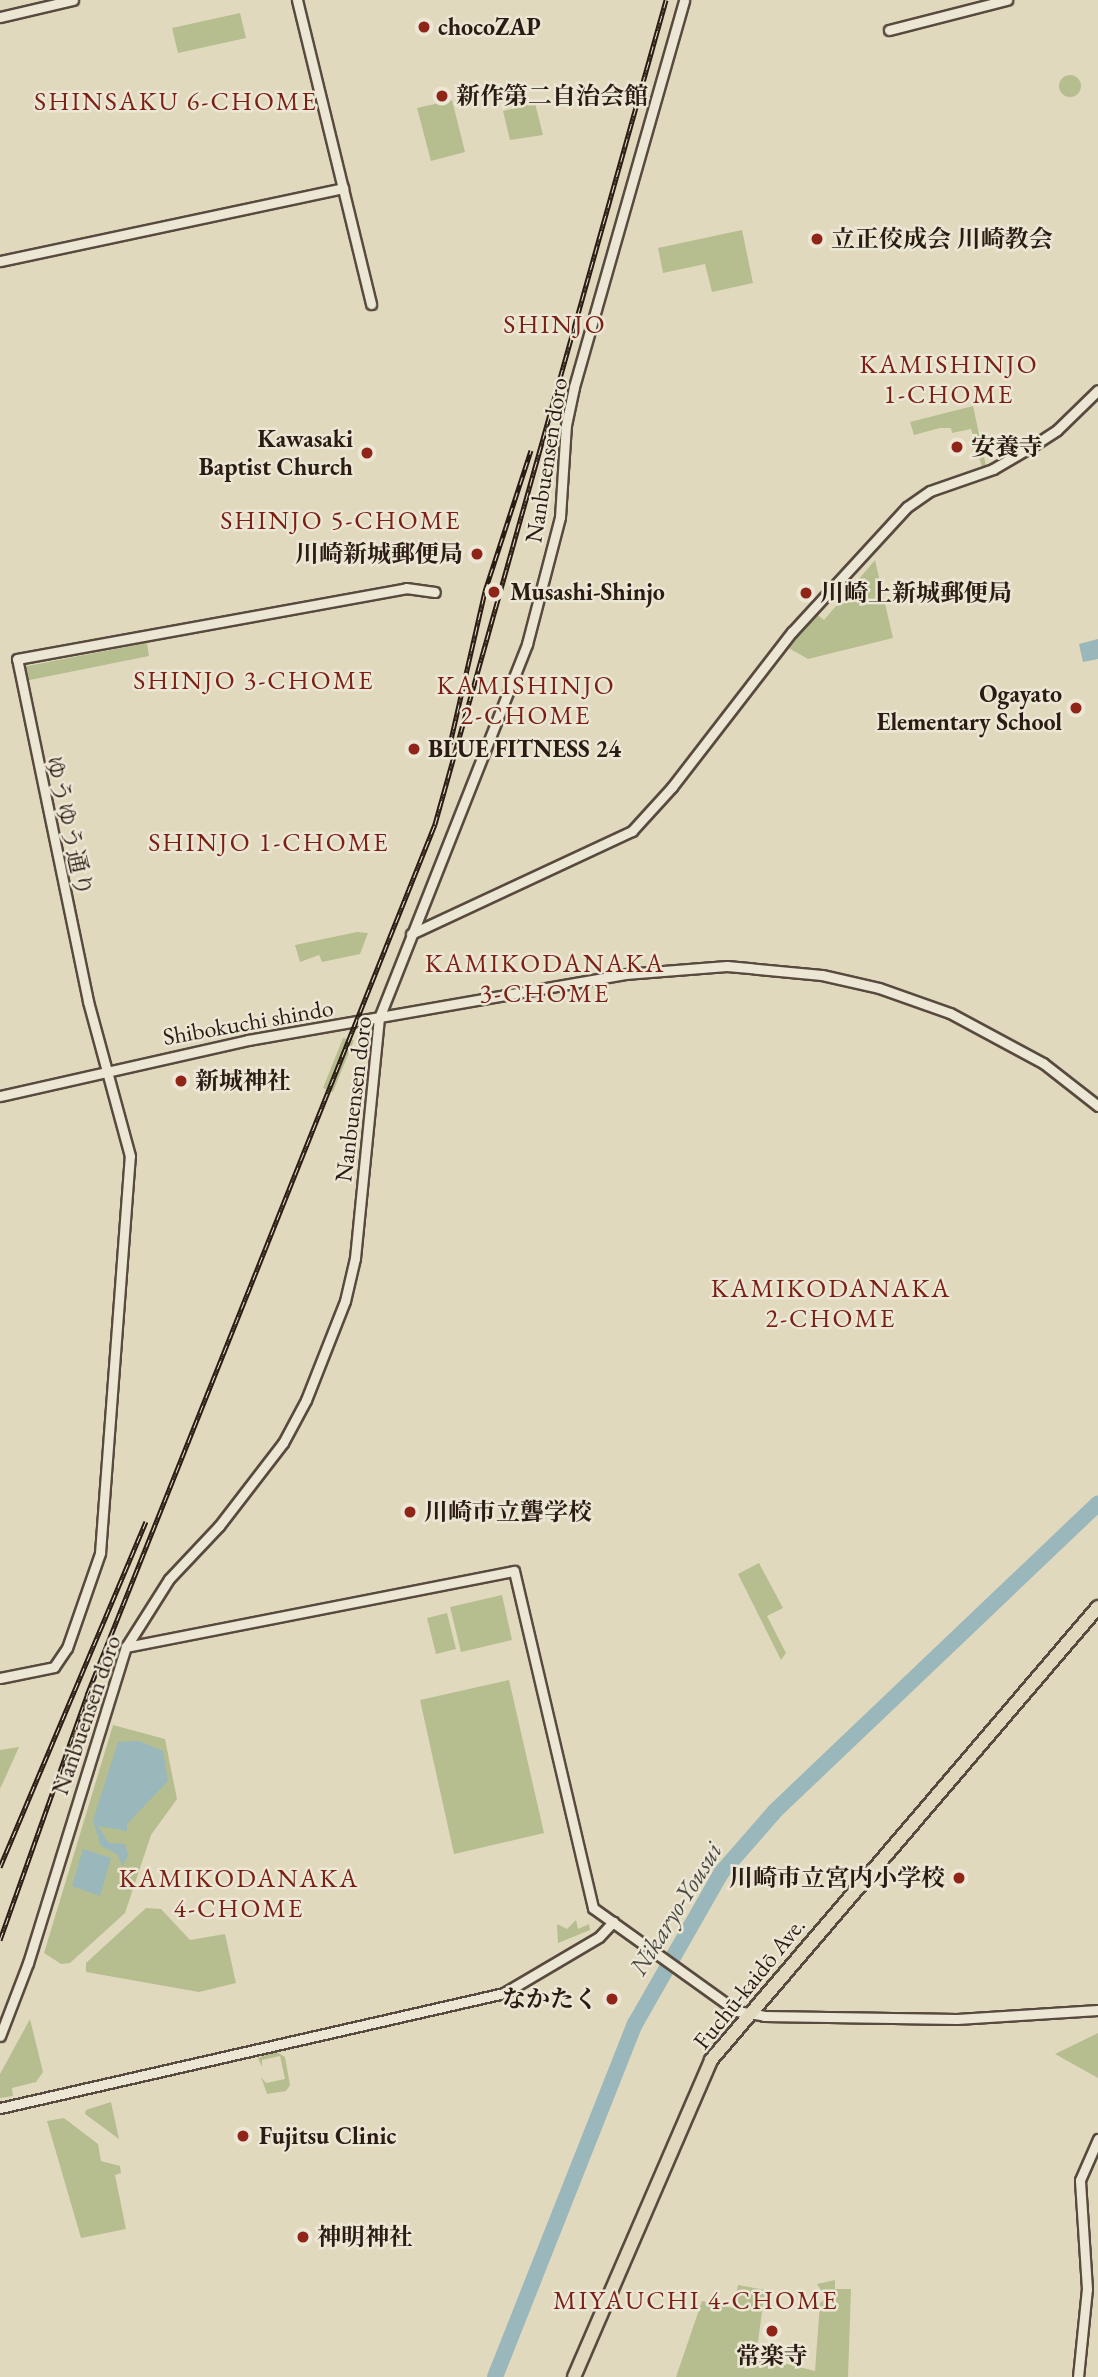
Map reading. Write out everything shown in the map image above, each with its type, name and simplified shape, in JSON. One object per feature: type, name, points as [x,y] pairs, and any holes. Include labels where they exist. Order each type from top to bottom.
[{"type":"highway","name":"Fuchū-kaidō Ave.","points":[[574,2377],[693,2093],[711,2060],[747,2013],[1098,1607]]},
{"type":"street","points":[[0,17],[73,0]]},
{"type":"street","points":[[297,0],[371,304]]},
{"type":"street","name":"Nanbuensen doro","points":[[0,2036],[28,1963],[126,1647],[169,1579],[219,1526],[283,1443],[333,1335],[355,1258],[379,1018],[527,644],[560,517],[566,425],[574,387],[684,0]]},
{"type":"street","points":[[889,30],[1007,0]]},
{"type":"street","points":[[0,261],[343,188]]},
{"type":"street","points":[[411,934],[632,831],[672,787],[792,632],[907,507],[930,491],[993,469],[1031,447],[1065,423],[1098,390]]},
{"type":"street","name":"ゆうゆう通り","points":[[0,1678],[54,1667],[67,1648],[100,1553],[130,1156],[88,1001],[17,659],[406,588],[435,592]]},
{"type":"street","name":"Shibokuchi shindo","points":[[0,1096],[195,1049],[625,974],[717,966],[772,968],[879,988],[950,1013],[1043,1063],[1098,1106]]},
{"type":"street","points":[[126,1647],[514,1571],[592,1907],[737,2011],[957,2018],[1098,2010]]},
{"type":"street","points":[[0,2109],[504,1993],[574,1948],[599,1937],[613,1922]]},
{"type":"street","points":[[1078,2377],[1087,2288],[1080,2180],[1098,2140]]},
{"type":"green space","points":[[240,13],[246,38],[178,53],[172,28]]},
{"type":"green space","points":[[1070,75],[1078,78],[1081,86],[1078,94],[1070,97],[1062,94],[1059,86],[1062,78]]},
{"type":"green space","points":[[452,100],[465,152],[431,161],[417,108]]},
{"type":"green space","points":[[535,103],[543,135],[510,140],[503,111]]},
{"type":"green space","points":[[742,230],[753,283],[712,292],[705,264],[663,273],[658,248]]},
{"type":"green space","points":[[973,406],[986,466],[982,467],[971,429],[952,433],[951,428],[940,428],[914,435],[910,422]]},
{"type":"green space","points":[[875,560],[893,638],[808,659],[785,646],[815,613],[824,620]]},
{"type":"green space","points":[[147,643],[149,656],[25,681],[22,667]]},
{"type":"green space","points":[[357,932],[368,933],[360,954],[322,962],[319,955],[300,962],[295,945]]},
{"type":"green space","points":[[343,1038],[354,1040],[333,1092],[323,1088]]},
{"type":"green space","points":[[759,1563],[783,1608],[767,1616],[786,1653],[781,1660],[738,1574]]},
{"type":"green space","points":[[502,1595],[512,1640],[461,1652],[450,1607]]},
{"type":"green space","points":[[447,1613],[456,1649],[436,1654],[427,1618]]},
{"type":"green space","points":[[509,1680],[544,1833],[454,1854],[420,1700]]},
{"type":"green space","points":[[113,1725],[165,1739],[177,1799],[151,1835],[125,1913],[70,1963],[61,1964],[44,1953]]},
{"type":"green space","points":[[19,1747],[1,1787],[0,1788],[0,1750]]},
{"type":"green space","points":[[146,1908],[161,1909],[190,1940],[225,1934],[236,1983],[199,1992],[86,1972],[86,1963]]},
{"type":"green space","points":[[576,1920],[578,1929],[589,1924],[590,1930],[558,1943],[557,1924],[567,1929]]},
{"type":"green space","points":[[30,2019],[43,2072],[36,2082],[12,2088],[13,2096],[0,2098],[0,2074]]},
{"type":"green space","points":[[1098,2033],[1098,2078],[1055,2054]]},
{"type":"green space","points":[[275,2051],[285,2057],[290,2085],[286,2091],[267,2094],[261,2077],[266,2083],[285,2079],[280,2056],[262,2060],[262,2067],[258,2058]]},
{"type":"green space","points":[[111,2102],[119,2139],[85,2114],[86,2110]]},
{"type":"green space","points":[[64,2118],[98,2144],[101,2161],[120,2166],[121,2173],[115,2175],[126,2229],[81,2238],[47,2121]]},
{"type":"green space","points":[[835,2280],[835,2289],[851,2289],[848,2377],[676,2377],[702,2301],[733,2308],[738,2285],[765,2290],[756,2356],[815,2371],[820,2303],[826,2298],[817,2284]]},
{"type":"water","points":[[1098,639],[1098,659],[1083,662],[1079,644]]},
{"type":"water","points":[[139,1741],[163,1751],[168,1781],[127,1824],[127,1831],[98,1826],[109,1843],[125,1844],[128,1855],[123,1866],[117,1854],[101,1846],[93,1821],[118,1742]]},
{"type":"water","points":[[83,1849],[111,1858],[100,1896],[72,1886]]},
{"type":"waterway","name":"Nikaryo-Yousui","points":[[495,2377],[635,2024],[721,1873],[775,1811],[1098,1503]]},
{"type":"railway","points":[[0,1940],[87,1695],[435,824],[666,0]]},
{"type":"railway","points":[[450,744],[485,591],[531,450]]},
{"type":"railway","points":[[0,1867],[146,1522]]},
{"type":"place","name":"chocoZAP","points":[[424,27]]},
{"type":"place","name":"新作第二自治会館","points":[[442,96]]},
{"type":"place","name":"立正佼成会 川崎教会","points":[[817,239]]},
{"type":"place","name":"安養寺","points":[[957,447]]},
{"type":"place","name":"Kawasaki Baptist Church","points":[[367,453]]},
{"type":"place","name":"川崎新城郵便局","points":[[477,554]]},
{"type":"place","name":"Musashi-Shinjo","points":[[494,592]]},
{"type":"place","name":"川崎上新城郵便局","points":[[806,593]]},
{"type":"place","name":"Ogayato Elementary School","points":[[1076,708]]},
{"type":"place","name":"BLUE FITNESS 24","points":[[414,749]]},
{"type":"place","name":"新城神社","points":[[181,1081]]},
{"type":"place","name":"川崎市立聾学校","points":[[410,1512]]},
{"type":"place","name":"川崎市立宮内小学校","points":[[959,1878]]},
{"type":"place","name":"なかたく","points":[[612,1999]]},
{"type":"place","name":"Fujitsu Clinic","points":[[243,2136]]},
{"type":"place","name":"神明神社","points":[[303,2237]]},
{"type":"place","name":"常楽寺","points":[[772,2331]]},
{"type":"district","name":"SHINSAKU 6-CHOME","points":[[176,102]]},
{"type":"district","name":"SHINJO","points":[[555,325]]},
{"type":"district","name":"KAMISHINJO 1-CHOME","points":[[949,380]]},
{"type":"district","name":"SHINJO 5-CHOME","points":[[341,521]]},
{"type":"district","name":"SHINJO 3-CHOME","points":[[254,681]]},
{"type":"district","name":"KAMISHINJO 2-CHOME","points":[[526,701]]},
{"type":"district","name":"SHINJO 1-CHOME","points":[[269,843]]},
{"type":"district","name":"KAMIKODANAKA 3-CHOME","points":[[545,979]]},
{"type":"district","name":"KAMIKODANAKA 2-CHOME","points":[[831,1304]]},
{"type":"district","name":"KAMIKODANAKA 4-CHOME","points":[[239,1894]]},
{"type":"district","name":"MIYAUCHI 4-CHOME","points":[[696,2301]]}]
